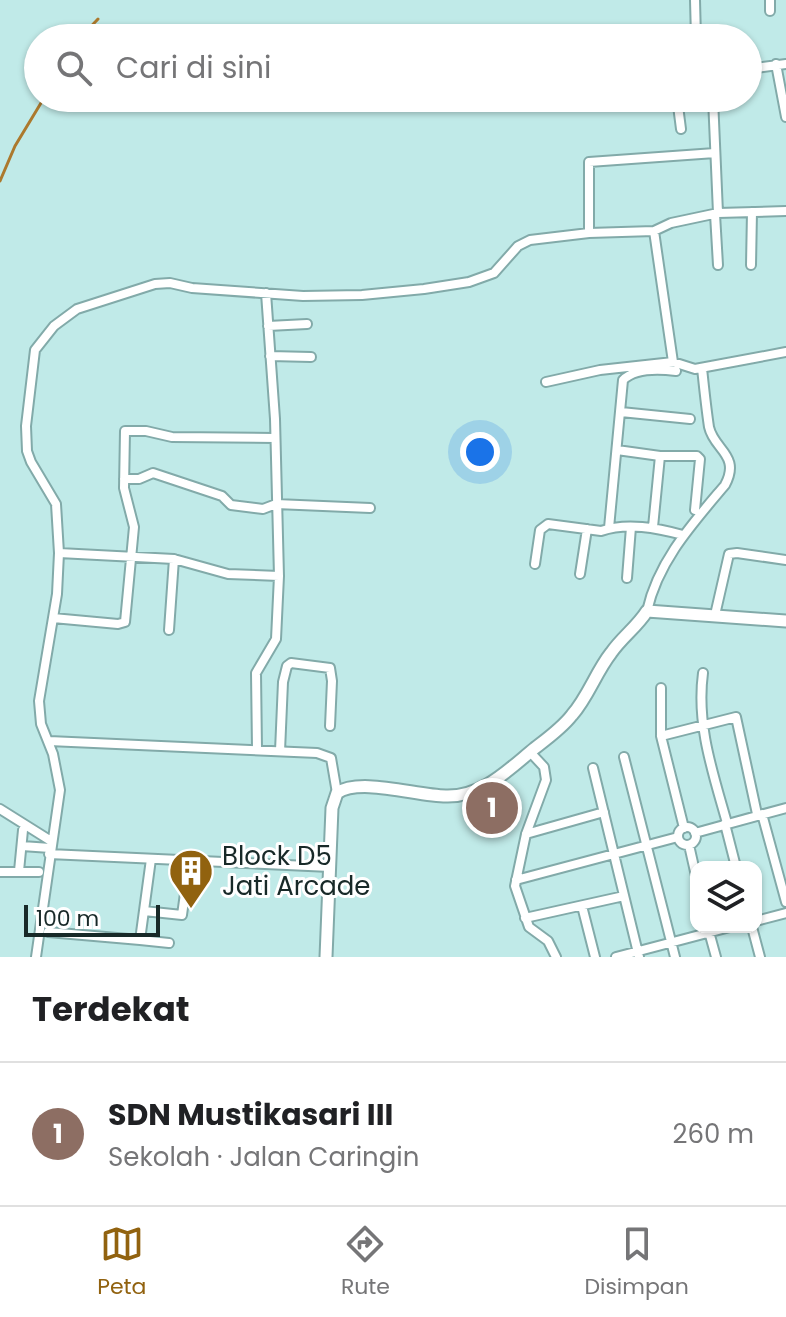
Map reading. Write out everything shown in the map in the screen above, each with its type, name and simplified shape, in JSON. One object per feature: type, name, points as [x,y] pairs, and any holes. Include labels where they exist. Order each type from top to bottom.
[{"type":"street","points":[[695,0],[696,24]]},
{"type":"street","points":[[770,0],[770,11]]},
{"type":"street","points":[[776,64],[786,117]]},
{"type":"street","points":[[762,66],[786,64]]},
{"type":"street","points":[[679,112],[681,129]]},
{"type":"street","points":[[714,112],[718,265]]},
{"type":"street","points":[[589,233],[589,162],[715,153]]},
{"type":"street","points":[[36,957],[60,790],[49,741],[41,724],[39,701],[53,618],[59,553],[56,504],[31,462],[26,439],[30,374],[35,350],[63,316],[155,284],[303,296],[362,295],[457,284],[494,273],[525,242],[589,233],[654,231],[671,223],[717,214],[786,211]]},
{"type":"street","points":[[751,265],[752,212]]},
{"type":"street","points":[[654,231],[674,367]]},
{"type":"street","points":[[257,749],[256,673],[276,639],[279,576],[266,293]]},
{"type":"street","points":[[268,326],[307,324]]},
{"type":"street","points":[[546,382],[600,370],[702,368],[786,352]]},
{"type":"street","points":[[270,356],[311,357]]},
{"type":"street","points":[[609,528],[623,380],[630,373],[674,367]]},
{"type":"street","points":[[326,957],[333,801],[337,793],[345,788],[360,788],[462,795],[497,779],[573,715],[607,658],[647,611],[655,582],[683,535],[725,485],[730,473],[726,452],[709,428],[702,368]]},
{"type":"street","points":[[621,412],[690,419]]},
{"type":"street","points":[[53,618],[125,622],[134,527],[124,479],[124,434],[129,430],[172,437],[275,438]]},
{"type":"street","points":[[617,450],[699,457],[695,510]]},
{"type":"street","points":[[653,527],[660,456]]},
{"type":"street","points":[[124,479],[139,479],[153,473],[222,496],[231,505],[263,509],[276,504],[370,508]]},
{"type":"street","points":[[535,564],[540,530],[544,525],[601,531],[653,527],[683,535]]},
{"type":"street","points":[[627,578],[631,527]]},
{"type":"street","points":[[580,574],[587,529]]},
{"type":"street","points":[[59,553],[174,559],[228,574],[279,576]]},
{"type":"street","points":[[715,615],[729,554],[786,560]]},
{"type":"street","points":[[169,630],[174,559]]},
{"type":"street","points":[[647,611],[786,621]]},
{"type":"street","points":[[280,751],[283,682],[287,666],[291,663],[330,668],[330,726]]},
{"type":"street","points":[[703,673],[700,698],[702,724],[735,861]]},
{"type":"street","points":[[516,880],[678,837],[684,828],[661,736],[661,688]]},
{"type":"street","points":[[661,736],[736,717],[786,902]]},
{"type":"street","points":[[49,741],[257,749],[327,755],[333,762],[337,793]]},
{"type":"street","points":[[530,752],[544,767],[546,780],[526,834],[516,893],[529,927],[552,946],[556,957]]},
{"type":"street","points":[[624,757],[675,957]]},
{"type":"street","points":[[593,768],[638,954]]},
{"type":"street","points":[[695,833],[786,808]]},
{"type":"street","points":[[0,809],[50,848]]},
{"type":"street","points":[[526,834],[604,812]]},
{"type":"street","points":[[684,828],[692,829],[695,833],[695,840],[689,845]]},
{"type":"street","points":[[19,871],[23,830]]},
{"type":"street","points":[[678,837],[680,842],[689,845]]},
{"type":"street","points":[[689,845],[693,861]]},
{"type":"street","points":[[22,846],[151,859],[330,867]]},
{"type":"street","points":[[140,940],[151,859]]},
{"type":"street","points":[[144,911],[182,915],[189,864]]},
{"type":"street","points":[[0,872],[39,872]]},
{"type":"street","points":[[525,918],[624,896]]},
{"type":"street","points":[[582,906],[595,957]]},
{"type":"street","points":[[762,919],[786,913]]},
{"type":"street","points":[[48,932],[169,943]]},
{"type":"street","points":[[616,957],[638,954],[696,933]]},
{"type":"street","points":[[709,933],[716,957]]},
{"type":"street","points":[[754,933],[760,957]]},
{"type":"shaded area","points":[[482,793],[498,799],[491,822],[474,817]]},
{"type":"waterway","points":[[93,24],[98,19]]},
{"type":"waterway","points":[[0,181],[15,146],[36,112]]},
{"type":"place","name":"SDN Mustikasari III","points":[[492,808]]},
{"type":"place","name":"Block D5 Jati Arcade","points":[[191,910]]}]
